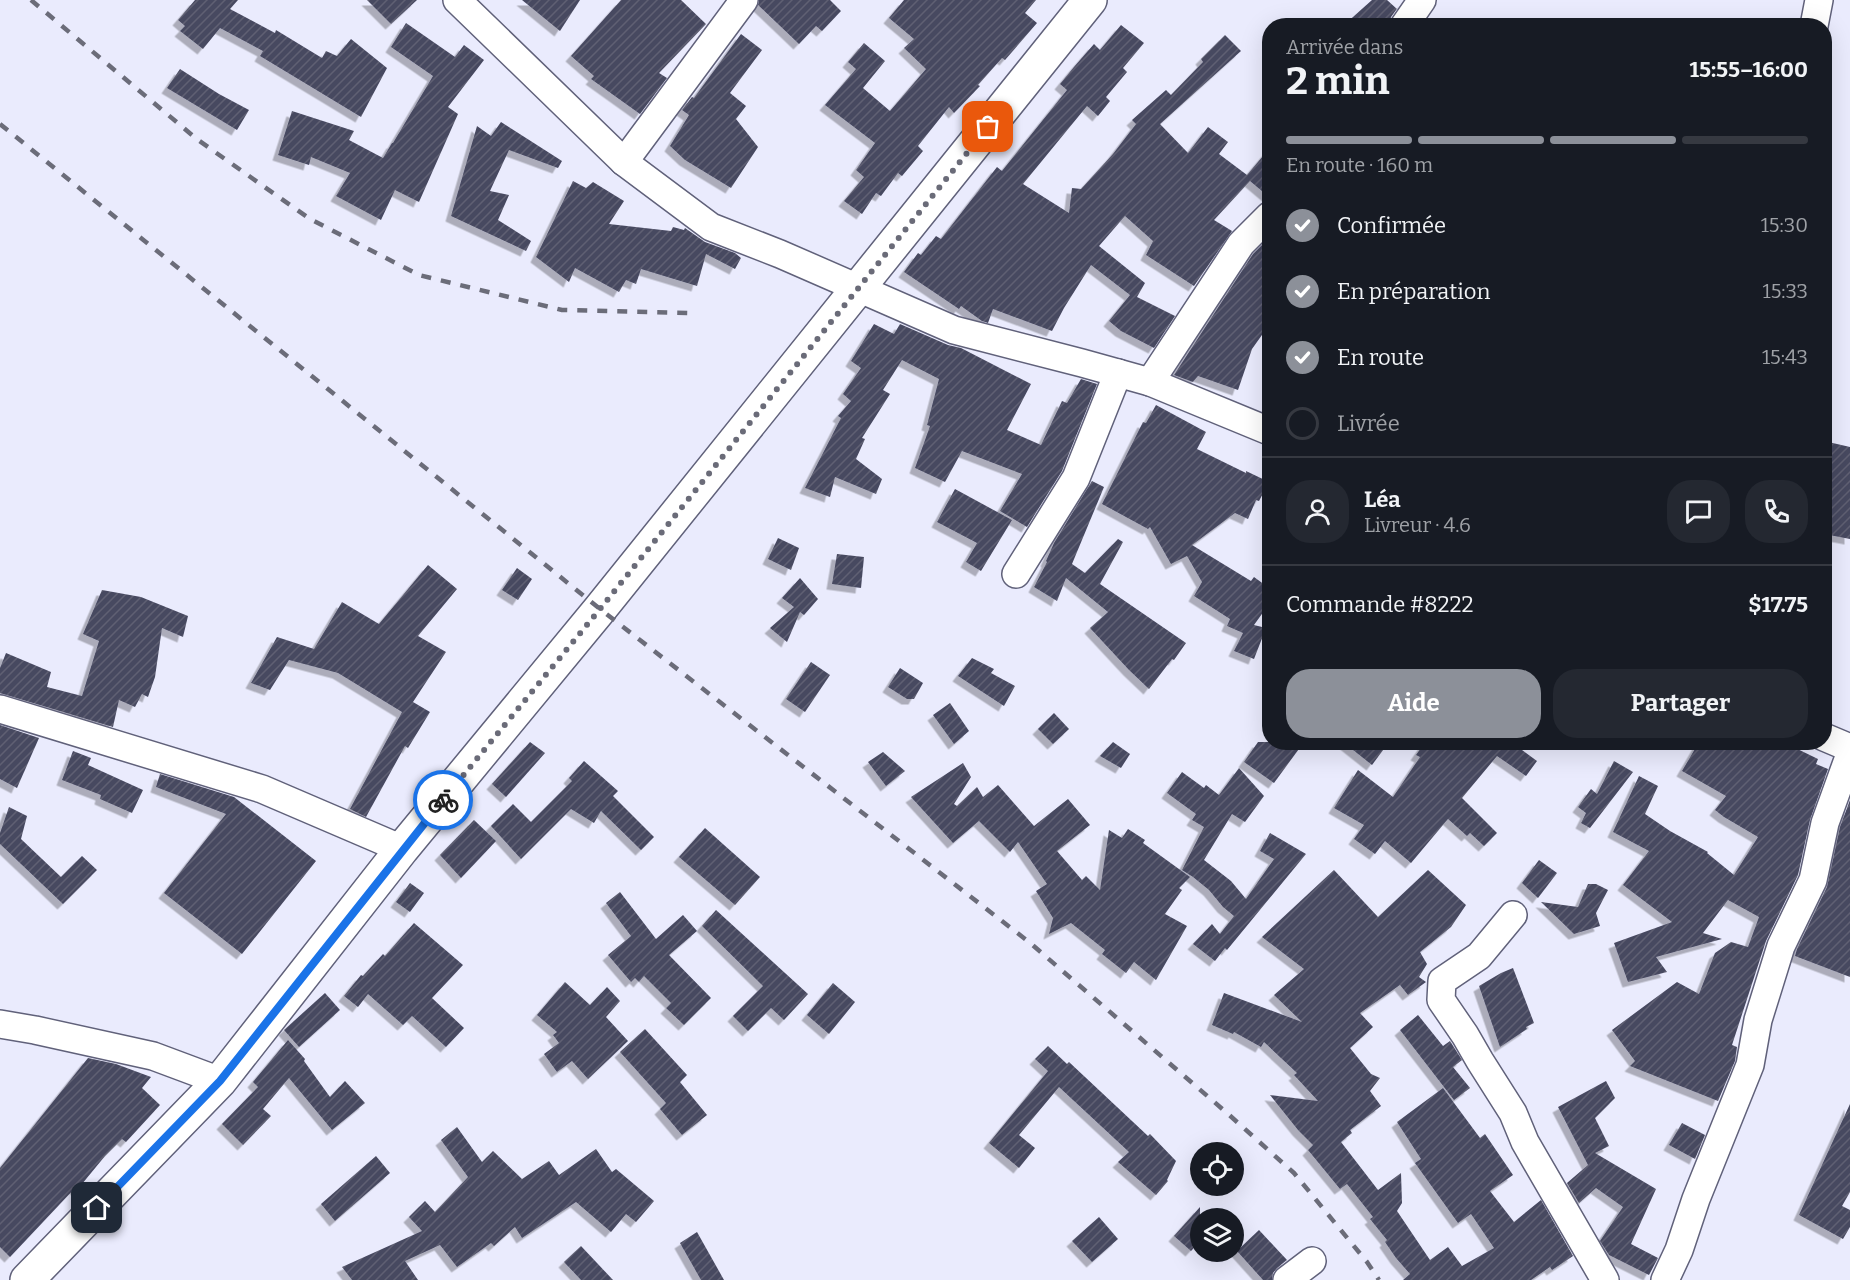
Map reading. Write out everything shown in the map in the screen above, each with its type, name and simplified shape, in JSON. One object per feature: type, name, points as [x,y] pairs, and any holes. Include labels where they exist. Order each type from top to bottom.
[{"type":"highway","points":[[27,1280],[220,1081],[402,849],[600,609],[1089,0]]},
{"type":"street","points":[[624,162],[744,0]]},
{"type":"street","points":[[1410,18],[1422,0]]},
{"type":"street","points":[[1816,18],[1819,0]]},
{"type":"street","points":[[468,4],[624,162],[711,227],[780,254],[954,330],[1150,382],[1262,428]]},
{"type":"street","points":[[1150,382],[1241,244],[1262,223]]},
{"type":"street","points":[[1016,574],[1076,478],[1118,373]]},
{"type":"street","points":[[0,709],[262,789],[402,849]]},
{"type":"street","points":[[1832,740],[1850,748]]},
{"type":"street","points":[[1665,1280],[1680,1250],[1696,1199],[1750,1065],[1758,1020],[1781,946],[1813,880],[1825,823],[1850,754]]},
{"type":"street","points":[[1513,915],[1479,956],[1443,981],[1441,1000],[1513,1113],[1525,1142],[1605,1280]]},
{"type":"street","points":[[0,1024],[153,1056],[220,1081]]},
{"type":"street","points":[[1287,1280],[1312,1261]]},
{"type":"building","points":[[195,0],[238,0],[230,9],[275,33],[276,30],[322,58],[326,51],[337,56],[351,39],[387,68],[361,117],[260,56],[263,51],[220,28],[203,49],[180,31],[185,26],[178,20]]},
{"type":"building","points":[[367,0],[417,0],[391,24]]},
{"type":"building","points":[[522,0],[580,0],[560,31]]},
{"type":"building","points":[[621,0],[681,0],[706,24],[659,73],[667,78],[640,114],[591,79],[594,76],[571,56]]},
{"type":"building","points":[[759,0],[830,0],[841,11],[822,31],[816,26],[799,44],[758,5]]},
{"type":"building","points":[[904,0],[1036,0],[1025,13],[1037,23],[1005,60],[1002,58],[978,85],[980,86],[954,113],[949,107],[918,146],[923,151],[902,176],[898,173],[881,196],[876,193],[862,214],[844,201],[864,177],[856,170],[875,143],[825,105],[856,69],[848,62],[864,43],[885,61],[863,88],[890,111],[926,69],[904,48],[914,39],[889,18]]},
{"type":"building","points":[[1372,0],[1387,0],[1397,9],[1391,18],[1352,18]]},
{"type":"building","points":[[406,23],[455,57],[464,45],[484,60],[448,107],[458,114],[419,202],[395,190],[381,220],[336,196],[350,173],[311,157],[309,165],[278,155],[292,111],[354,131],[349,140],[383,158],[433,76],[391,47]]},
{"type":"building","points":[[1121,25],[1144,43],[1123,68],[1127,72],[1106,97],[1110,101],[1098,116],[1087,106],[1023,184],[1069,213],[1072,188],[1081,189],[1113,154],[1136,124],[1132,120],[1166,90],[1171,95],[1225,35],[1241,51],[1160,124],[1188,153],[1208,127],[1228,142],[1219,154],[1247,175],[1262,157],[1262,191],[1250,181],[1214,220],[1232,231],[1194,286],[1146,255],[1153,241],[1125,216],[1099,246],[1145,283],[1137,297],[1175,316],[1154,348],[1121,331],[1109,321],[1130,295],[1091,265],[1052,331],[993,309],[988,323],[982,321],[961,306],[959,309],[904,272],[918,253],[921,255],[936,236],[941,239],[997,167],[1002,171],[1067,90],[1060,84],[1094,44],[1100,50]]},
{"type":"building","points":[[741,34],[762,50],[730,93],[746,106],[736,119],[758,147],[731,188],[685,160],[670,146],[689,115],[682,110],[692,97],[694,98]]},
{"type":"building","points":[[180,69],[249,110],[237,130],[167,88]]},
{"type":"building","points":[[501,122],[562,161],[558,168],[509,150],[490,191],[509,195],[498,220],[531,241],[526,251],[451,216],[477,126],[491,136]]},
{"type":"building","points":[[573,181],[586,188],[593,182],[624,201],[609,224],[671,231],[673,227],[684,230],[685,228],[705,242],[735,253],[741,258],[735,269],[706,254],[697,286],[641,269],[636,284],[626,280],[619,292],[575,268],[569,282],[536,257]]},
{"type":"building","points":[[1262,245],[1262,335],[1252,349],[1238,390],[1198,376],[1193,382],[1174,375],[1253,254]]},
{"type":"building","points":[[874,324],[894,334],[900,324],[948,345],[961,348],[1031,384],[1007,430],[1041,445],[1062,401],[1067,403],[1081,379],[1097,384],[1062,471],[1027,527],[1000,511],[1022,474],[962,451],[945,482],[915,468],[930,426],[927,425],[939,379],[902,360],[883,390],[890,394],[862,438],[865,439],[856,459],[882,479],[876,494],[835,477],[830,497],[805,488],[841,418],[838,416],[851,401],[843,394],[861,368],[851,361]]},
{"type":"building","points":[[1156,405],[1206,432],[1197,449],[1262,479],[1262,495],[1259,501],[1256,500],[1248,519],[1235,513],[1192,545],[1251,581],[1254,577],[1262,583],[1262,614],[1254,625],[1262,627],[1262,638],[1254,659],[1234,651],[1243,633],[1227,626],[1230,619],[1194,596],[1202,582],[1187,556],[1171,564],[1150,527],[1148,529],[1102,504],[1143,422],[1146,423]]},
{"type":"building","points":[[1832,443],[1850,447],[1850,539],[1832,536]]},
{"type":"building","points":[[1092,481],[1104,487],[1072,564],[1085,573],[1118,539],[1123,542],[1100,584],[1186,643],[1149,689],[1090,628],[1108,612],[1066,578],[1057,601],[1034,587],[1054,543]]},
{"type":"building","points":[[955,489],[1012,520],[981,571],[966,562],[977,543],[937,522]]},
{"type":"building","points":[[778,538],[799,548],[791,570],[768,559]]},
{"type":"building","points":[[837,554],[864,557],[861,588],[832,584]]},
{"type":"building","points":[[428,565],[457,589],[418,636],[446,652],[413,702],[430,712],[408,748],[405,746],[366,817],[350,809],[402,712],[338,673],[289,660],[270,690],[251,683],[277,637],[314,649],[342,602],[379,624]]},
{"type":"building","points":[[517,568],[532,579],[518,600],[502,590]]},
{"type":"building","points":[[800,578],[818,599],[804,615],[800,612],[787,642],[770,628],[794,607],[782,598]]},
{"type":"building","points":[[102,590],[141,597],[188,616],[183,637],[162,628],[155,677],[148,697],[142,694],[135,707],[119,700],[113,727],[0,693],[0,668],[6,653],[51,672],[47,687],[82,696],[99,641],[83,634]]},
{"type":"building","points":[[972,658],[994,669],[991,673],[1015,686],[1004,706],[958,676]]},
{"type":"building","points":[[811,662],[830,675],[805,712],[786,699]]},
{"type":"building","points":[[900,668],[923,683],[914,699],[907,699],[888,687]]},
{"type":"building","points":[[950,703],[969,731],[954,744],[933,715]]},
{"type":"building","points":[[1054,713],[1069,729],[1053,744],[1038,729]]},
{"type":"building","points":[[0,725],[39,738],[17,788],[0,779]]},
{"type":"building","points":[[530,742],[545,753],[506,797],[492,784]]},
{"type":"building","points":[[1113,742],[1130,754],[1121,768],[1100,756]]},
{"type":"building","points":[[1258,742],[1262,742],[1262,750],[1298,750],[1274,783],[1244,762]]},
{"type":"building","points":[[1353,750],[1383,750],[1372,765]]},
{"type":"building","points":[[1419,750],[1522,750],[1537,761],[1526,776],[1497,756],[1462,798],[1497,833],[1484,846],[1470,833],[1467,836],[1448,819],[1411,863],[1385,841],[1375,854],[1354,839],[1364,825],[1334,808],[1358,770],[1393,797],[1420,757],[1416,755]]},
{"type":"building","points":[[1694,750],[1799,750],[1818,759],[1816,764],[1828,769],[1810,820],[1798,875],[1766,941],[1732,1045],[1737,1047],[1735,1061],[1718,1101],[1630,1066],[1635,1061],[1612,1030],[1677,982],[1699,994],[1715,953],[1731,942],[1748,947],[1759,917],[1728,900],[1703,933],[1722,939],[1656,957],[1667,972],[1628,982],[1614,943],[1672,922],[1623,885],[1649,851],[1613,832],[1639,776],[1658,786],[1645,814],[1708,852],[1734,875],[1758,837],[1715,810],[1726,796],[1682,771]]},
{"type":"building","points":[[73,751],[91,758],[88,765],[143,790],[132,813],[100,799],[101,795],[62,780]]},
{"type":"building","points":[[883,752],[905,771],[886,786],[868,762]]},
{"type":"building","points":[[584,761],[618,791],[613,796],[654,837],[641,850],[601,811],[594,823],[571,809],[521,859],[491,826],[513,804],[531,822],[572,781],[569,778]]},
{"type":"building","points":[[1614,761],[1633,772],[1590,828],[1581,823],[1586,813],[1578,807],[1591,789],[1597,794]]},
{"type":"building","points":[[963,763],[971,777],[954,804],[957,806],[977,787],[983,797],[998,785],[1034,826],[1068,799],[1090,825],[1057,851],[1082,880],[1086,876],[1100,890],[1109,830],[1122,838],[1128,829],[1145,840],[1143,843],[1190,877],[1179,888],[1182,890],[1165,914],[1187,926],[1156,980],[1134,962],[1126,973],[1102,954],[1105,950],[1071,923],[1049,934],[1053,918],[1036,891],[1047,884],[1018,842],[1010,852],[979,821],[953,843],[911,797]]},
{"type":"building","points":[[1239,768],[1264,796],[1245,822],[1232,814],[1204,860],[1231,881],[1246,899],[1274,859],[1260,851],[1270,833],[1306,854],[1227,950],[1225,948],[1215,961],[1193,944],[1212,924],[1220,934],[1234,916],[1209,890],[1182,870],[1204,827],[1192,820],[1196,814],[1167,793],[1182,772],[1204,788],[1206,785],[1219,795]]},
{"type":"building","points":[[160,774],[234,797],[316,861],[242,954],[164,893],[226,814],[156,787]]},
{"type":"building","points":[[1850,800],[1850,977],[1795,956],[1827,887],[1840,827]]},
{"type":"building","points":[[9,807],[27,816],[21,839],[61,877],[82,856],[97,870],[63,904],[0,844],[0,833]]},
{"type":"building","points":[[474,820],[496,841],[461,878],[440,855]]},
{"type":"building","points":[[705,828],[760,877],[735,905],[679,857]]},
{"type":"building","points":[[1539,860],[1557,873],[1538,898],[1522,883]]},
{"type":"building","points":[[1334,870],[1378,917],[1428,870],[1466,905],[1451,927],[1420,952],[1427,964],[1419,977],[1426,982],[1408,995],[1400,985],[1360,1013],[1373,1027],[1350,1048],[1371,1074],[1380,1078],[1370,1091],[1381,1106],[1350,1130],[1352,1133],[1341,1142],[1378,1190],[1401,1173],[1402,1203],[1397,1211],[1430,1260],[1448,1247],[1462,1266],[1494,1248],[1471,1214],[1458,1223],[1415,1163],[1421,1159],[1397,1122],[1443,1088],[1480,1138],[1485,1134],[1513,1175],[1490,1191],[1514,1222],[1541,1200],[1573,1256],[1552,1270],[1550,1267],[1531,1280],[1403,1280],[1410,1274],[1396,1258],[1385,1242],[1387,1240],[1370,1219],[1373,1217],[1347,1184],[1340,1189],[1308,1150],[1313,1145],[1270,1095],[1318,1101],[1294,1075],[1297,1073],[1264,1042],[1261,1047],[1234,1032],[1233,1034],[1212,1025],[1224,993],[1302,1022],[1274,995],[1304,969],[1262,937]]},
{"type":"building","points":[[410,883],[424,893],[410,912],[396,902]]},
{"type":"building","points":[[1588,884],[1596,884],[1608,890],[1596,913],[1600,926],[1574,934],[1541,902],[1578,907]]},
{"type":"building","points":[[620,892],[656,939],[683,915],[697,931],[669,955],[711,998],[684,1025],[666,1008],[671,1003],[644,976],[639,982],[635,978],[631,982],[608,955],[631,936],[606,903]]},
{"type":"building","points":[[716,910],[808,994],[784,1020],[771,1008],[748,1031],[733,1016],[763,986],[702,926]]},
{"type":"building","points":[[414,923],[463,965],[432,998],[464,1028],[446,1047],[412,1016],[403,1025],[368,994],[358,1007],[344,996],[361,975],[363,976],[383,954],[385,956]]},
{"type":"building","points":[[1513,968],[1534,1023],[1500,1047],[1479,986]]},
{"type":"building","points":[[565,982],[590,1005],[607,987],[620,1001],[606,1017],[628,1041],[588,1079],[572,1061],[557,1072],[544,1054],[559,1043],[553,1035],[557,1032],[537,1015]]},
{"type":"building","points":[[833,983],[855,1002],[829,1034],[807,1015]]},
{"type":"building","points":[[325,993],[340,1010],[299,1047],[284,1030]]},
{"type":"building","points":[[1418,1015],[1443,1046],[1450,1041],[1462,1060],[1453,1067],[1470,1088],[1454,1100],[1400,1030]]},
{"type":"building","points":[[645,1029],[687,1075],[680,1082],[707,1115],[682,1135],[660,1109],[666,1103],[620,1052]]},
{"type":"building","points":[[288,1040],[305,1059],[304,1061],[330,1097],[345,1081],[365,1103],[332,1130],[289,1078],[263,1109],[271,1116],[243,1145],[222,1124],[258,1087],[253,1082]]},
{"type":"building","points":[[1048,1046],[1067,1064],[1069,1062],[1148,1136],[1150,1134],[1176,1161],[1168,1181],[1156,1195],[1118,1162],[1129,1152],[1059,1087],[1019,1135],[1035,1148],[1019,1168],[989,1143],[1048,1071],[1035,1059]]},
{"type":"building","points":[[88,1058],[116,1064],[151,1077],[142,1088],[160,1105],[126,1142],[122,1139],[105,1156],[77,1190],[75,1188],[10,1257],[0,1247],[0,1168]]},
{"type":"building","points":[[1606,1081],[1615,1098],[1595,1118],[1609,1146],[1595,1153],[1656,1189],[1631,1244],[1658,1258],[1649,1275],[1609,1255],[1600,1241],[1623,1207],[1596,1188],[1579,1203],[1567,1183],[1588,1165],[1558,1107]]},
{"type":"building","points":[[1850,1104],[1850,1192],[1842,1206],[1850,1210],[1850,1227],[1843,1239],[1799,1215]]},
{"type":"building","points":[[1682,1123],[1705,1135],[1695,1159],[1669,1145]]},
{"type":"building","points":[[457,1127],[482,1162],[493,1151],[522,1179],[549,1161],[559,1175],[596,1149],[612,1172],[616,1169],[654,1201],[636,1222],[626,1214],[611,1232],[576,1202],[522,1238],[515,1227],[494,1246],[491,1243],[457,1267],[440,1245],[405,1261],[418,1280],[352,1280],[342,1267],[422,1231],[409,1217],[425,1201],[435,1212],[468,1177],[441,1140]]},
{"type":"building","points":[[376,1156],[390,1173],[335,1221],[321,1204]]},
{"type":"building","points":[[1099,1217],[1118,1239],[1092,1262],[1072,1241]]},
{"type":"building","points":[[1190,1218],[1190,1250],[1174,1236]]},
{"type":"building","points":[[1259,1230],[1287,1260],[1273,1273],[1272,1280],[1263,1280],[1244,1259],[1244,1244]]},
{"type":"building","points":[[697,1232],[724,1280],[701,1280],[680,1243]]},
{"type":"building","points":[[581,1246],[613,1280],[581,1280],[564,1262]]},
{"type":"railway","points":[[31,0],[198,140],[310,219],[419,275],[562,310],[691,313]]},
{"type":"railway","points":[[0,124],[600,609],[1029,942],[1294,1173],[1367,1262],[1379,1280]]},
{"type":"way so far","points":[[443,800],[600,609],[988,127]]},
{"type":"route","points":[[97,1208],[220,1081],[443,800]]}]
